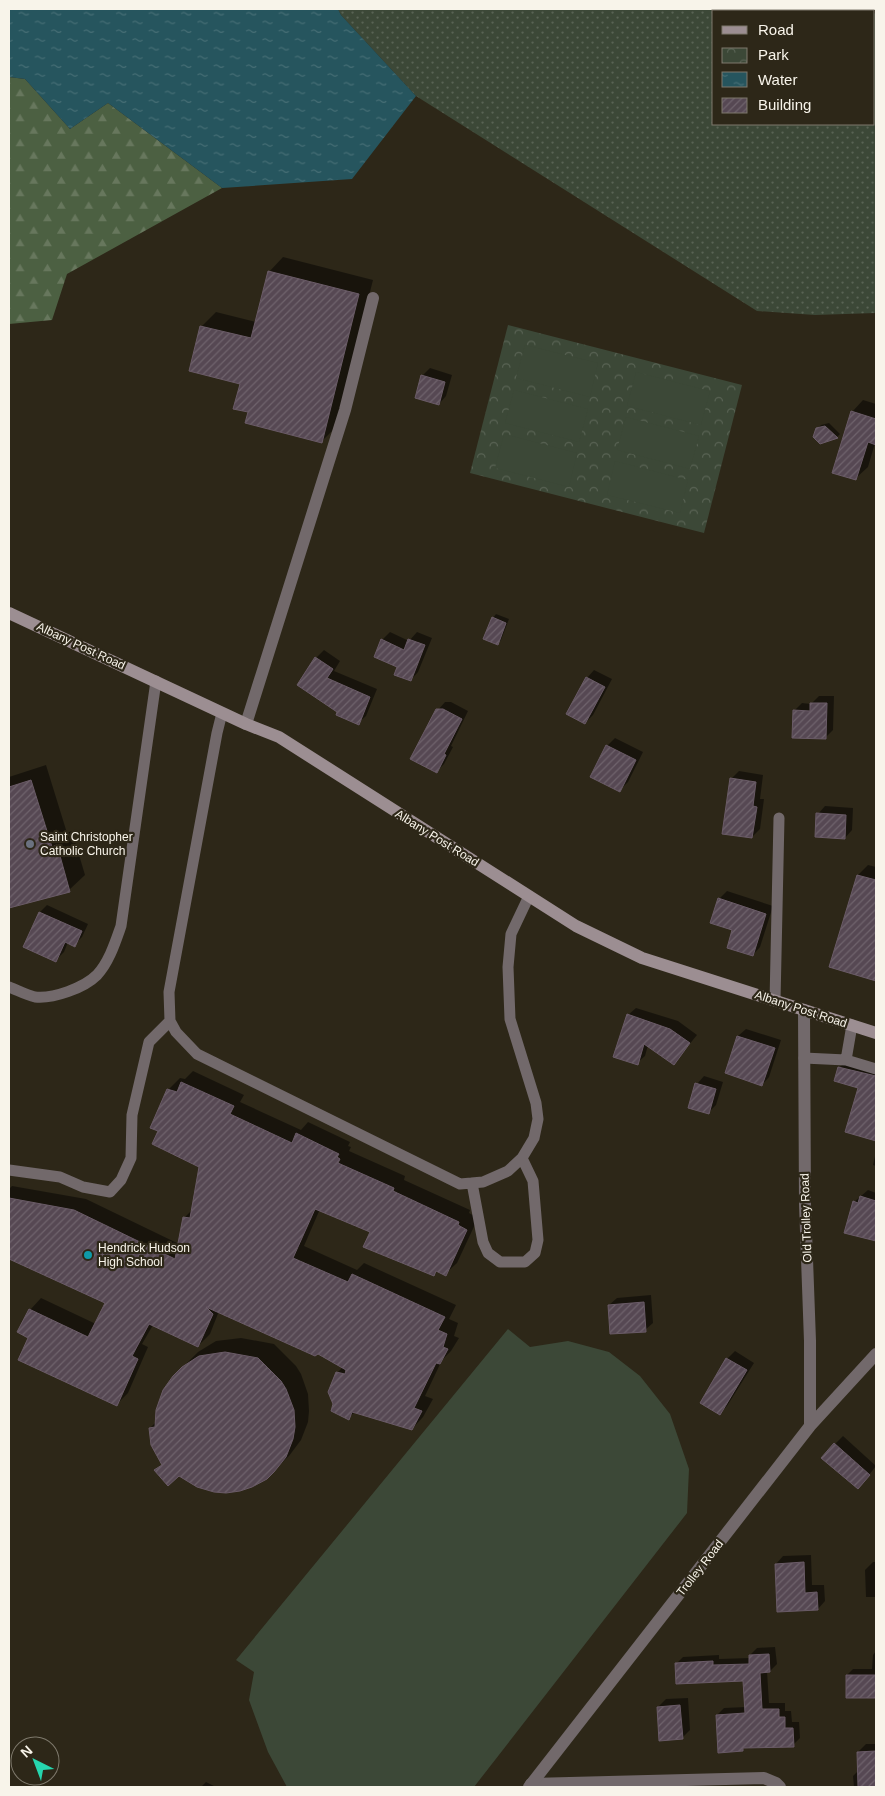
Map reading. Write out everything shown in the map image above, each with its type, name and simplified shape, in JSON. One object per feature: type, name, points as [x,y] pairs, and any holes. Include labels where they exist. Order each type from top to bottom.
[{"type":"main road","name":"Albany Post Road","points":[[9,613],[222,713],[279,737],[576,926],[642,958],[876,1033]]},
{"type":"street","points":[[246,724],[345,410],[373,298]]},
{"type":"street","name":"Old Trolley Road","points":[[804,1010],[805,1204],[810,1341],[810,1426]]},
{"type":"street","name":"Trolley Road","points":[[530,1785],[810,1426],[876,1354]]},
{"type":"street","points":[[530,1785],[764,1778],[776,1783],[780,1787]]},
{"type":"lane","points":[[9,987],[35,997],[58,995],[76,988],[96,975],[113,950],[121,926],[156,681]]},
{"type":"lane","points":[[222,713],[169,992],[170,1021],[176,1032],[197,1054],[460,1184],[483,1182],[508,1171],[522,1158],[534,1138],[538,1120],[536,1103],[510,1019],[508,968],[511,934],[529,896]]},
{"type":"lane","points":[[775,1000],[779,818]]},
{"type":"lane","points":[[9,1170],[60,1177],[83,1187],[110,1192],[121,1180],[131,1158],[132,1115],[148,1042],[170,1021]]},
{"type":"lane","points":[[846,1060],[852,1026]]},
{"type":"lane","points":[[804,1058],[846,1060],[876,1069]]},
{"type":"lane","points":[[472,1183],[483,1242],[488,1253],[500,1262],[525,1262],[535,1253],[538,1240],[533,1181],[522,1158]]},
{"type":"green space","points":[[338,9],[864,9],[866,10],[712,10],[712,125],[875,125],[875,14],[876,313],[815,315],[757,311],[416,96],[341,15]]},
{"type":"green space","points":[[9,77],[25,79],[70,129],[108,103],[222,188],[67,274],[52,320],[9,324]]},
{"type":"green space","points":[[508,325],[742,385],[704,533],[470,473]]},
{"type":"green space","points":[[525,345],[598,363],[590,397],[516,378]]},
{"type":"green space","points":[[636,372],[710,391],[701,425],[627,406]]},
{"type":"green space","points":[[514,390],[588,409],[579,442],[505,423]]},
{"type":"green space","points":[[626,417],[699,436],[690,469],[617,450]]},
{"type":"green space","points":[[504,434],[577,453],[569,487],[495,468]]},
{"type":"green space","points":[[615,461],[688,480],[680,513],[607,495]]},
{"type":"green space","points":[[508,1329],[530,1347],[568,1341],[609,1352],[640,1376],[670,1414],[689,1469],[687,1513],[474,1787],[287,1787],[268,1752],[249,1700],[254,1672],[236,1660]]},
{"type":"water","points":[[9,9],[338,9],[341,15],[416,96],[352,179],[222,188],[108,103],[70,129],[25,79],[9,77]]},
{"type":"building","points":[[268,271],[359,294],[322,443],[245,423],[248,412],[233,409],[240,384],[189,371],[200,326],[251,338]]},
{"type":"building","points":[[421,375],[445,382],[439,405],[415,398]]},
{"type":"building","points":[[851,411],[876,419],[876,445],[868,442],[856,480],[832,473]]},
{"type":"building","points":[[825,426],[838,438],[820,444],[813,437],[816,428]]},
{"type":"building","points":[[492,617],[506,623],[498,645],[483,639]]},
{"type":"building","points":[[381,639],[404,650],[408,639],[425,645],[411,681],[394,675],[397,667],[374,657]]},
{"type":"building","points":[[315,657],[333,669],[327,678],[370,697],[359,725],[336,715],[337,712],[297,685]]},
{"type":"building","points":[[586,677],[605,687],[585,724],[566,714]]},
{"type":"building","points":[[810,703],[827,703],[826,739],[792,738],[793,710],[810,711]]},
{"type":"building","points":[[436,709],[443,709],[462,719],[444,754],[446,755],[437,773],[410,759]]},
{"type":"building","points":[[606,745],[636,760],[620,792],[590,777]]},
{"type":"building","points":[[730,778],[756,782],[753,806],[757,807],[752,838],[722,834]]},
{"type":"building","name":"Saint Christopher Catholic Church","points":[[31,780],[52,847],[57,845],[70,892],[9,908],[9,787]]},
{"type":"building","points":[[816,813],[846,815],[845,839],[815,837]]},
{"type":"building","points":[[857,875],[876,880],[876,981],[829,967]]},
{"type":"building","points":[[718,898],[766,914],[753,956],[727,948],[732,930],[710,923]]},
{"type":"building","points":[[39,912],[82,931],[75,947],[65,942],[56,962],[23,947]]},
{"type":"building","points":[[627,1014],[670,1029],[690,1043],[674,1065],[644,1044],[638,1065],[613,1057]]},
{"type":"building","points":[[737,1036],[775,1048],[762,1086],[725,1073]]},
{"type":"building","points":[[838,1067],[876,1076],[876,1141],[845,1132],[858,1088],[834,1081]]},
{"type":"building","name":"Hendrick Hudson High School","points":[[181,1082],[234,1106],[230,1114],[292,1143],[296,1133],[339,1154],[337,1157],[340,1159],[338,1163],[394,1188],[393,1191],[459,1222],[458,1225],[467,1230],[446,1276],[436,1271],[434,1276],[363,1247],[370,1232],[315,1209],[293,1258],[348,1282],[352,1274],[445,1317],[438,1330],[447,1334],[443,1347],[448,1349],[440,1364],[436,1363],[414,1408],[422,1411],[412,1430],[352,1412],[349,1420],[331,1411],[333,1404],[328,1392],[336,1372],[345,1374],[346,1370],[318,1354],[315,1356],[206,1307],[213,1314],[198,1347],[149,1324],[132,1356],[138,1359],[117,1406],[18,1360],[28,1338],[17,1332],[29,1309],[88,1337],[105,1303],[9,1259],[9,1198],[74,1210],[175,1259],[183,1217],[190,1218],[199,1167],[152,1144],[158,1131],[150,1128],[167,1089],[177,1092]]},
{"type":"building","points":[[695,1083],[716,1089],[709,1114],[688,1108]]},
{"type":"building","points":[[860,1196],[876,1201],[876,1241],[844,1233],[853,1201],[858,1203]]},
{"type":"building","points":[[644,1302],[646,1332],[610,1334],[608,1305]]},
{"type":"building","points":[[225,1352],[258,1358],[281,1381],[286,1389],[294,1410],[295,1427],[293,1439],[286,1457],[267,1479],[240,1491],[214,1492],[197,1487],[179,1476],[168,1486],[154,1470],[162,1465],[151,1445],[149,1428],[155,1427],[156,1410],[163,1390],[182,1367],[199,1356]]},
{"type":"building","points":[[726,1358],[747,1370],[720,1415],[700,1403]]},
{"type":"building","points":[[834,1443],[870,1475],[858,1489],[821,1458]]},
{"type":"building","points":[[804,1562],[805,1593],[817,1592],[818,1610],[777,1612],[775,1564]]},
{"type":"building","points":[[769,1654],[770,1672],[760,1673],[762,1709],[779,1709],[779,1717],[785,1717],[785,1728],[793,1728],[794,1747],[743,1748],[743,1751],[718,1753],[716,1715],[745,1713],[743,1681],[676,1684],[675,1663],[713,1661],[713,1665],[749,1664],[749,1655]]},
{"type":"building","points":[[846,1675],[876,1675],[876,1698],[846,1698]]},
{"type":"building","points":[[680,1705],[683,1739],[659,1741],[657,1707]]},
{"type":"building","points":[[876,1751],[876,1787],[858,1787],[857,1752]]},
{"type":"place","name":"Saint Christopher Catholic Church","points":[[30,844]]},
{"type":"place","name":"Hendrick Hudson High School","points":[[88,1255]]}]
